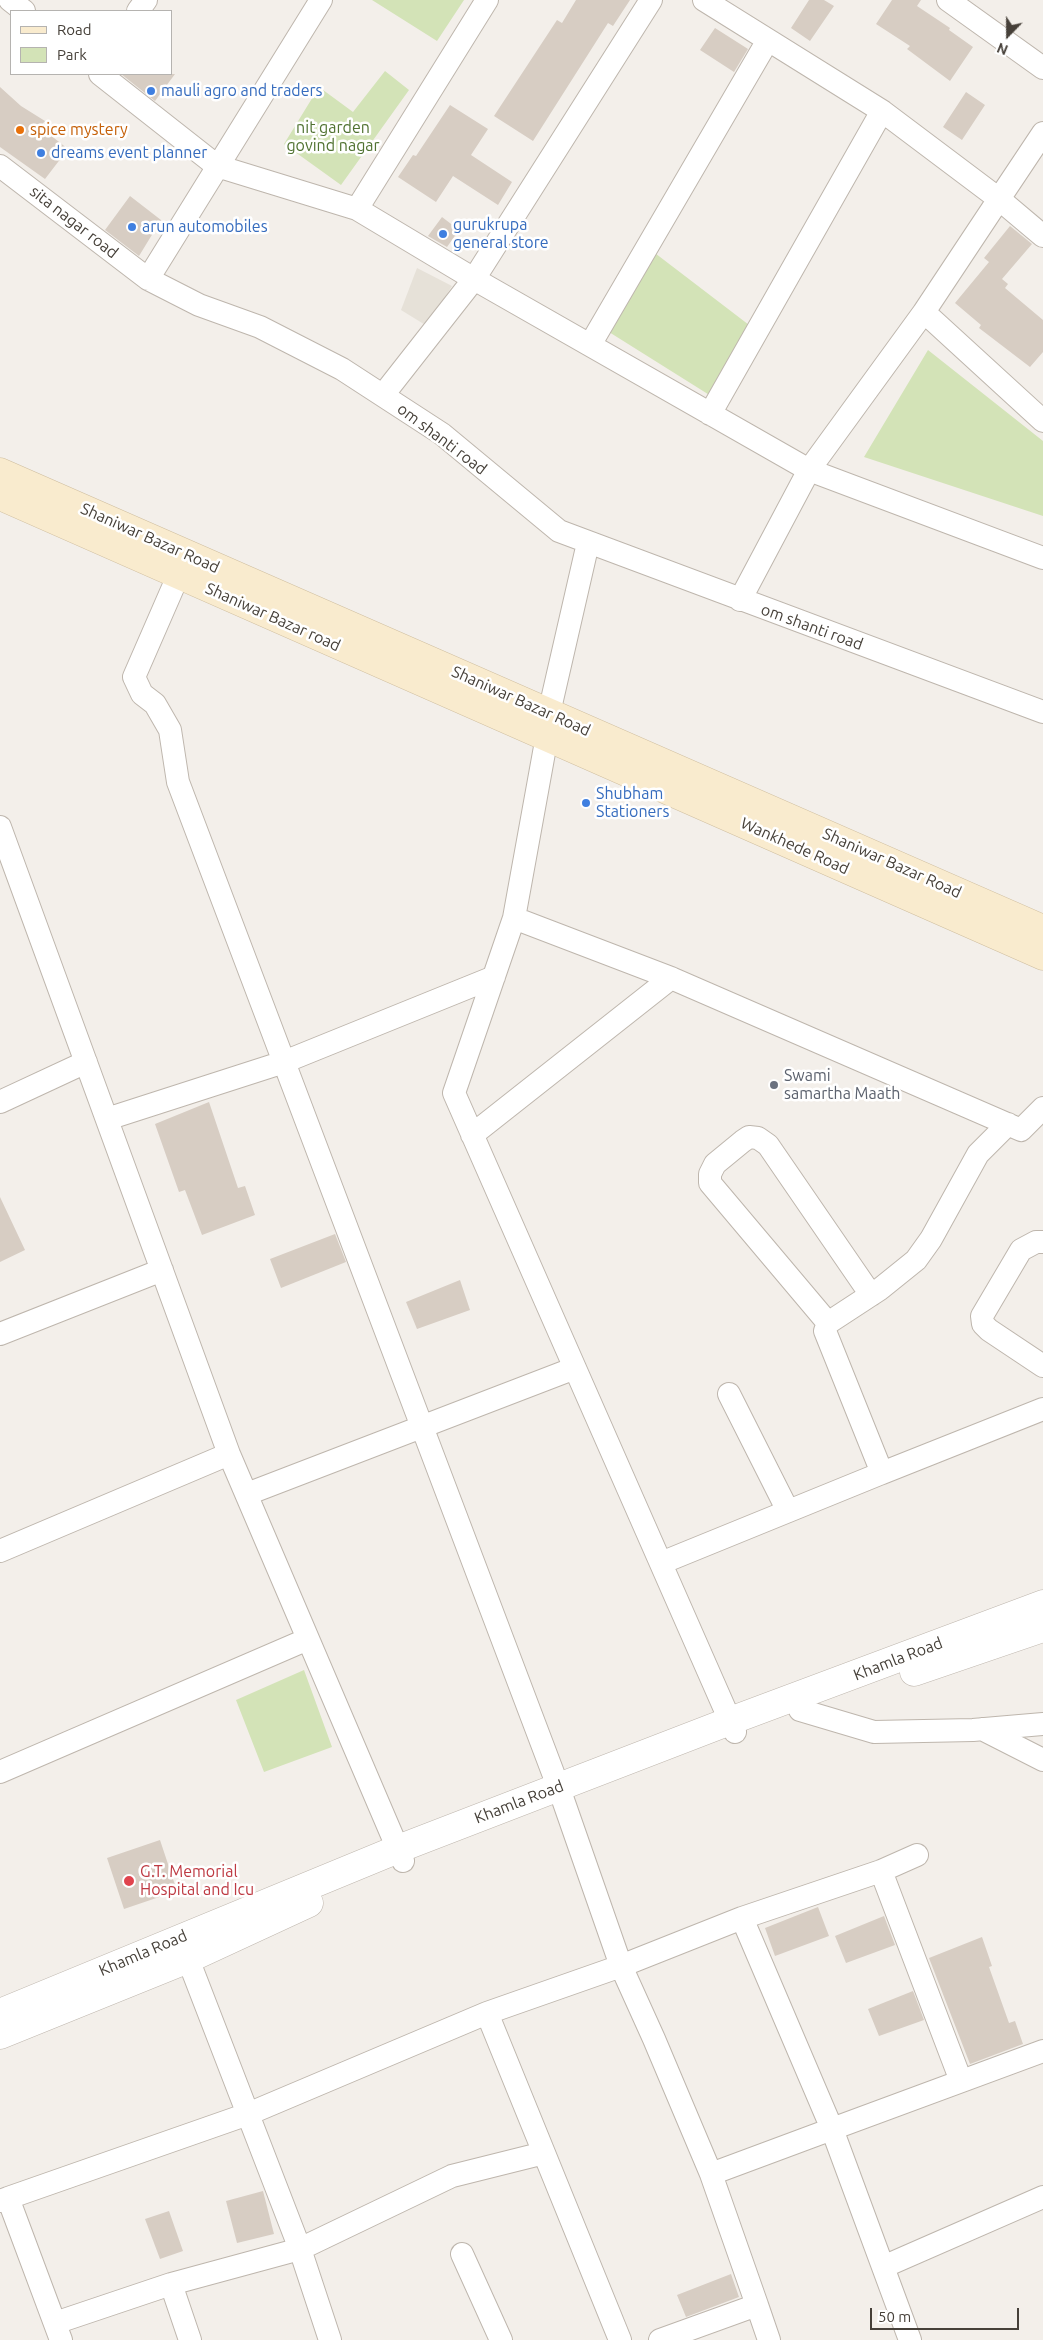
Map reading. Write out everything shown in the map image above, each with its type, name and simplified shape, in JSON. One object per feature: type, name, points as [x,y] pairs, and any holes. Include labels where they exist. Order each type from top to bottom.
[{"type":"main road","name":"Shaniwar Bazar Road","points":[[0,472],[183,565]]},
{"type":"main road","name":"Shaniwar Bazar road","points":[[0,496],[183,565],[548,725]]},
{"type":"main road","name":"Shaniwar Bazar Road","points":[[548,725],[1043,929]]},
{"type":"main road","name":"Wankhede Road","points":[[548,725],[1043,956]]},
{"type":"street","points":[[10,0],[23,10]]},
{"type":"street","points":[[148,279],[321,0]]},
{"type":"street","points":[[357,209],[487,0]]},
{"type":"street","points":[[383,395],[474,279],[651,0]]},
{"type":"street","points":[[704,0],[882,111],[999,199],[1043,236]]},
{"type":"street","points":[[962,4],[1043,68]]},
{"type":"street","points":[[590,345],[768,40]]},
{"type":"street","points":[[101,75],[217,166],[357,209],[474,279],[809,470],[1043,558]]},
{"type":"street","points":[[710,414],[882,111]]},
{"type":"street","points":[[740,600],[809,470],[924,312],[1043,133]]},
{"type":"street","name":"sita nagar road","points":[[0,166],[148,279]]},
{"type":"street","name":"om shanti road","points":[[148,279],[199,305],[260,327],[342,369],[442,434],[559,531],[1043,712]]},
{"type":"street","points":[[924,312],[1043,420]]},
{"type":"street","points":[[588,543],[548,725],[514,918],[454,1093],[732,1726]]},
{"type":"street","points":[[183,565],[134,678],[142,694],[154,704],[170,730],[178,782],[559,1791],[620,1966],[654,2039],[710,2174],[769,2340]]},
{"type":"street","points":[[0,827],[229,1454],[401,1855]]},
{"type":"street","points":[[514,918],[671,978],[1021,1130],[1043,1108]]},
{"type":"street","points":[[107,1119],[284,1062],[494,977]]},
{"type":"street","points":[[472,1135],[671,978]]},
{"type":"street","points":[[0,1102],[86,1062]]},
{"type":"street","points":[[827,1327],[916,1260],[931,1239],[978,1154],[1008,1124]]},
{"type":"street","points":[[871,1295],[768,1145],[758,1138],[749,1137],[715,1164],[710,1174],[710,1183],[827,1327],[882,1473]]},
{"type":"street","points":[[702,1187],[808,1314],[827,1327]]},
{"type":"street","points":[[1043,1242],[1036,1242],[1021,1250],[982,1316],[983,1324],[989,1330],[1043,1366]]},
{"type":"street","points":[[0,1334],[162,1270]]},
{"type":"street","points":[[247,1494],[575,1368]]},
{"type":"street","points":[[729,1394],[788,1511]]},
{"type":"street","points":[[661,1563],[1043,1409]]},
{"type":"street","points":[[0,1551],[229,1454]]},
{"type":"street","name":"Khamla Road","points":[[0,2014],[559,1791],[732,1726],[1043,1604]]},
{"type":"street","name":"Khamla Road","points":[[732,1726],[800,1710],[1043,1628]]},
{"type":"street","points":[[0,1772],[308,1639]]},
{"type":"street","points":[[800,1710],[874,1732],[982,1729],[1043,1724]]},
{"type":"street","points":[[982,1729],[1043,1760]]},
{"type":"street","name":"Khamla Road","points":[[0,2035],[188,1959],[401,1855]]},
{"type":"street","points":[[544,2153],[452,2176],[300,2249],[171,2284],[58,2332],[4,2200],[248,2114],[487,2013],[620,1966],[742,1918],[881,1871],[917,1855]]},
{"type":"street","points":[[881,1871],[961,2081]]},
{"type":"street","points":[[742,1918],[832,2128],[910,2340]]},
{"type":"street","points":[[188,1959],[300,2249],[330,2340]]},
{"type":"street","points":[[487,2013],[620,2340]]},
{"type":"street","points":[[710,2174],[1043,2050]]},
{"type":"street","points":[[883,2267],[1043,2197]]},
{"type":"street","points":[[462,2254],[500,2340]]},
{"type":"street","points":[[171,2284],[190,2340]]},
{"type":"street","points":[[660,2340],[757,2304]]},
{"type":"shaded area","points":[[417,268],[452,286],[427,326],[401,310]]},
{"type":"green space","points":[[372,0],[464,0],[437,41]]},
{"type":"green space","name":"nit garden govind nagar","points":[[385,71],[409,90],[341,185],[284,144],[319,87],[353,112]]},
{"type":"green space","points":[[647,247],[753,328],[711,396],[601,327]]},
{"type":"green space","points":[[928,350],[1043,441],[1043,516],[864,457]]},
{"type":"green space","points":[[304,1670],[332,1747],[264,1772],[236,1700]]},
{"type":"building","points":[[576,0],[630,0],[613,26],[608,23],[533,141],[494,116],[557,20],[562,23]]},
{"type":"building","points":[[809,0],[824,0],[834,6],[810,41],[791,28]]},
{"type":"building","points":[[892,0],[921,0],[917,6],[950,28],[949,30],[973,47],[950,81],[907,49],[910,46],[876,24]]},
{"type":"building","points":[[715,28],[748,49],[734,72],[700,50]]},
{"type":"building","name":"mauli agro and traders","points":[[175,74],[155,101],[122,75]]},
{"type":"building","points":[[0,87],[21,106],[45,121],[40,127],[68,149],[45,179],[0,147]]},
{"type":"building","points":[[966,92],[985,105],[962,140],[943,127]]},
{"type":"building","points":[[450,105],[488,129],[471,155],[512,182],[498,205],[453,176],[436,202],[398,177],[413,155],[416,156]]},
{"type":"building","name":"arun automobiles","points":[[130,196],[161,220],[139,256],[105,230]]},
{"type":"building","name":"gurukrupa general store","points":[[442,217],[459,230],[447,247],[428,236]]},
{"type":"building","points":[[1010,226],[1032,244],[1002,279],[1008,284],[1005,288],[1043,320],[1043,352],[1030,367],[979,328],[981,325],[955,303],[989,262],[984,258]]},
{"type":"building","points":[[209,1102],[238,1188],[245,1186],[255,1215],[202,1235],[185,1190],[179,1192],[155,1124]]},
{"type":"building","points":[[0,1197],[25,1250],[0,1262]]},
{"type":"building","points":[[335,1234],[346,1262],[281,1288],[270,1259]]},
{"type":"building","points":[[460,1280],[470,1310],[417,1329],[406,1302]]},
{"type":"building","points":[[160,1840],[177,1891],[124,1909],[107,1858]]},
{"type":"building","points":[[818,1907],[829,1936],[775,1956],[765,1928]]},
{"type":"building","points":[[884,1916],[895,1945],[846,1963],[835,1936]]},
{"type":"building","points":[[982,1937],[992,1966],[989,1967],[1009,2023],[1015,2021],[1023,2044],[970,2064],[929,1958]]},
{"type":"building","points":[[913,1991],[924,2020],[879,2036],[868,2009]]},
{"type":"building","points":[[263,2191],[274,2234],[237,2243],[226,2201]]},
{"type":"building","points":[[169,2211],[183,2251],[160,2259],[145,2219]]},
{"type":"building","points":[[731,2274],[739,2297],[686,2317],[677,2295]]},
{"type":"place","name":"mauli agro and traders","points":[[151,91]]},
{"type":"place","name":"spice mystery","points":[[20,130]]},
{"type":"place","name":"dreams event planner","points":[[41,153]]},
{"type":"place","name":"arun automobiles","points":[[132,227]]},
{"type":"place","name":"gurukrupa general store","points":[[443,234]]},
{"type":"place","name":"Shubham Stationers","points":[[586,803]]},
{"type":"place","name":"Swami samartha Maath","points":[[774,1085]]},
{"type":"place","name":"G.T. Memorial Hospital and Icu","points":[[129,1881]]}]
